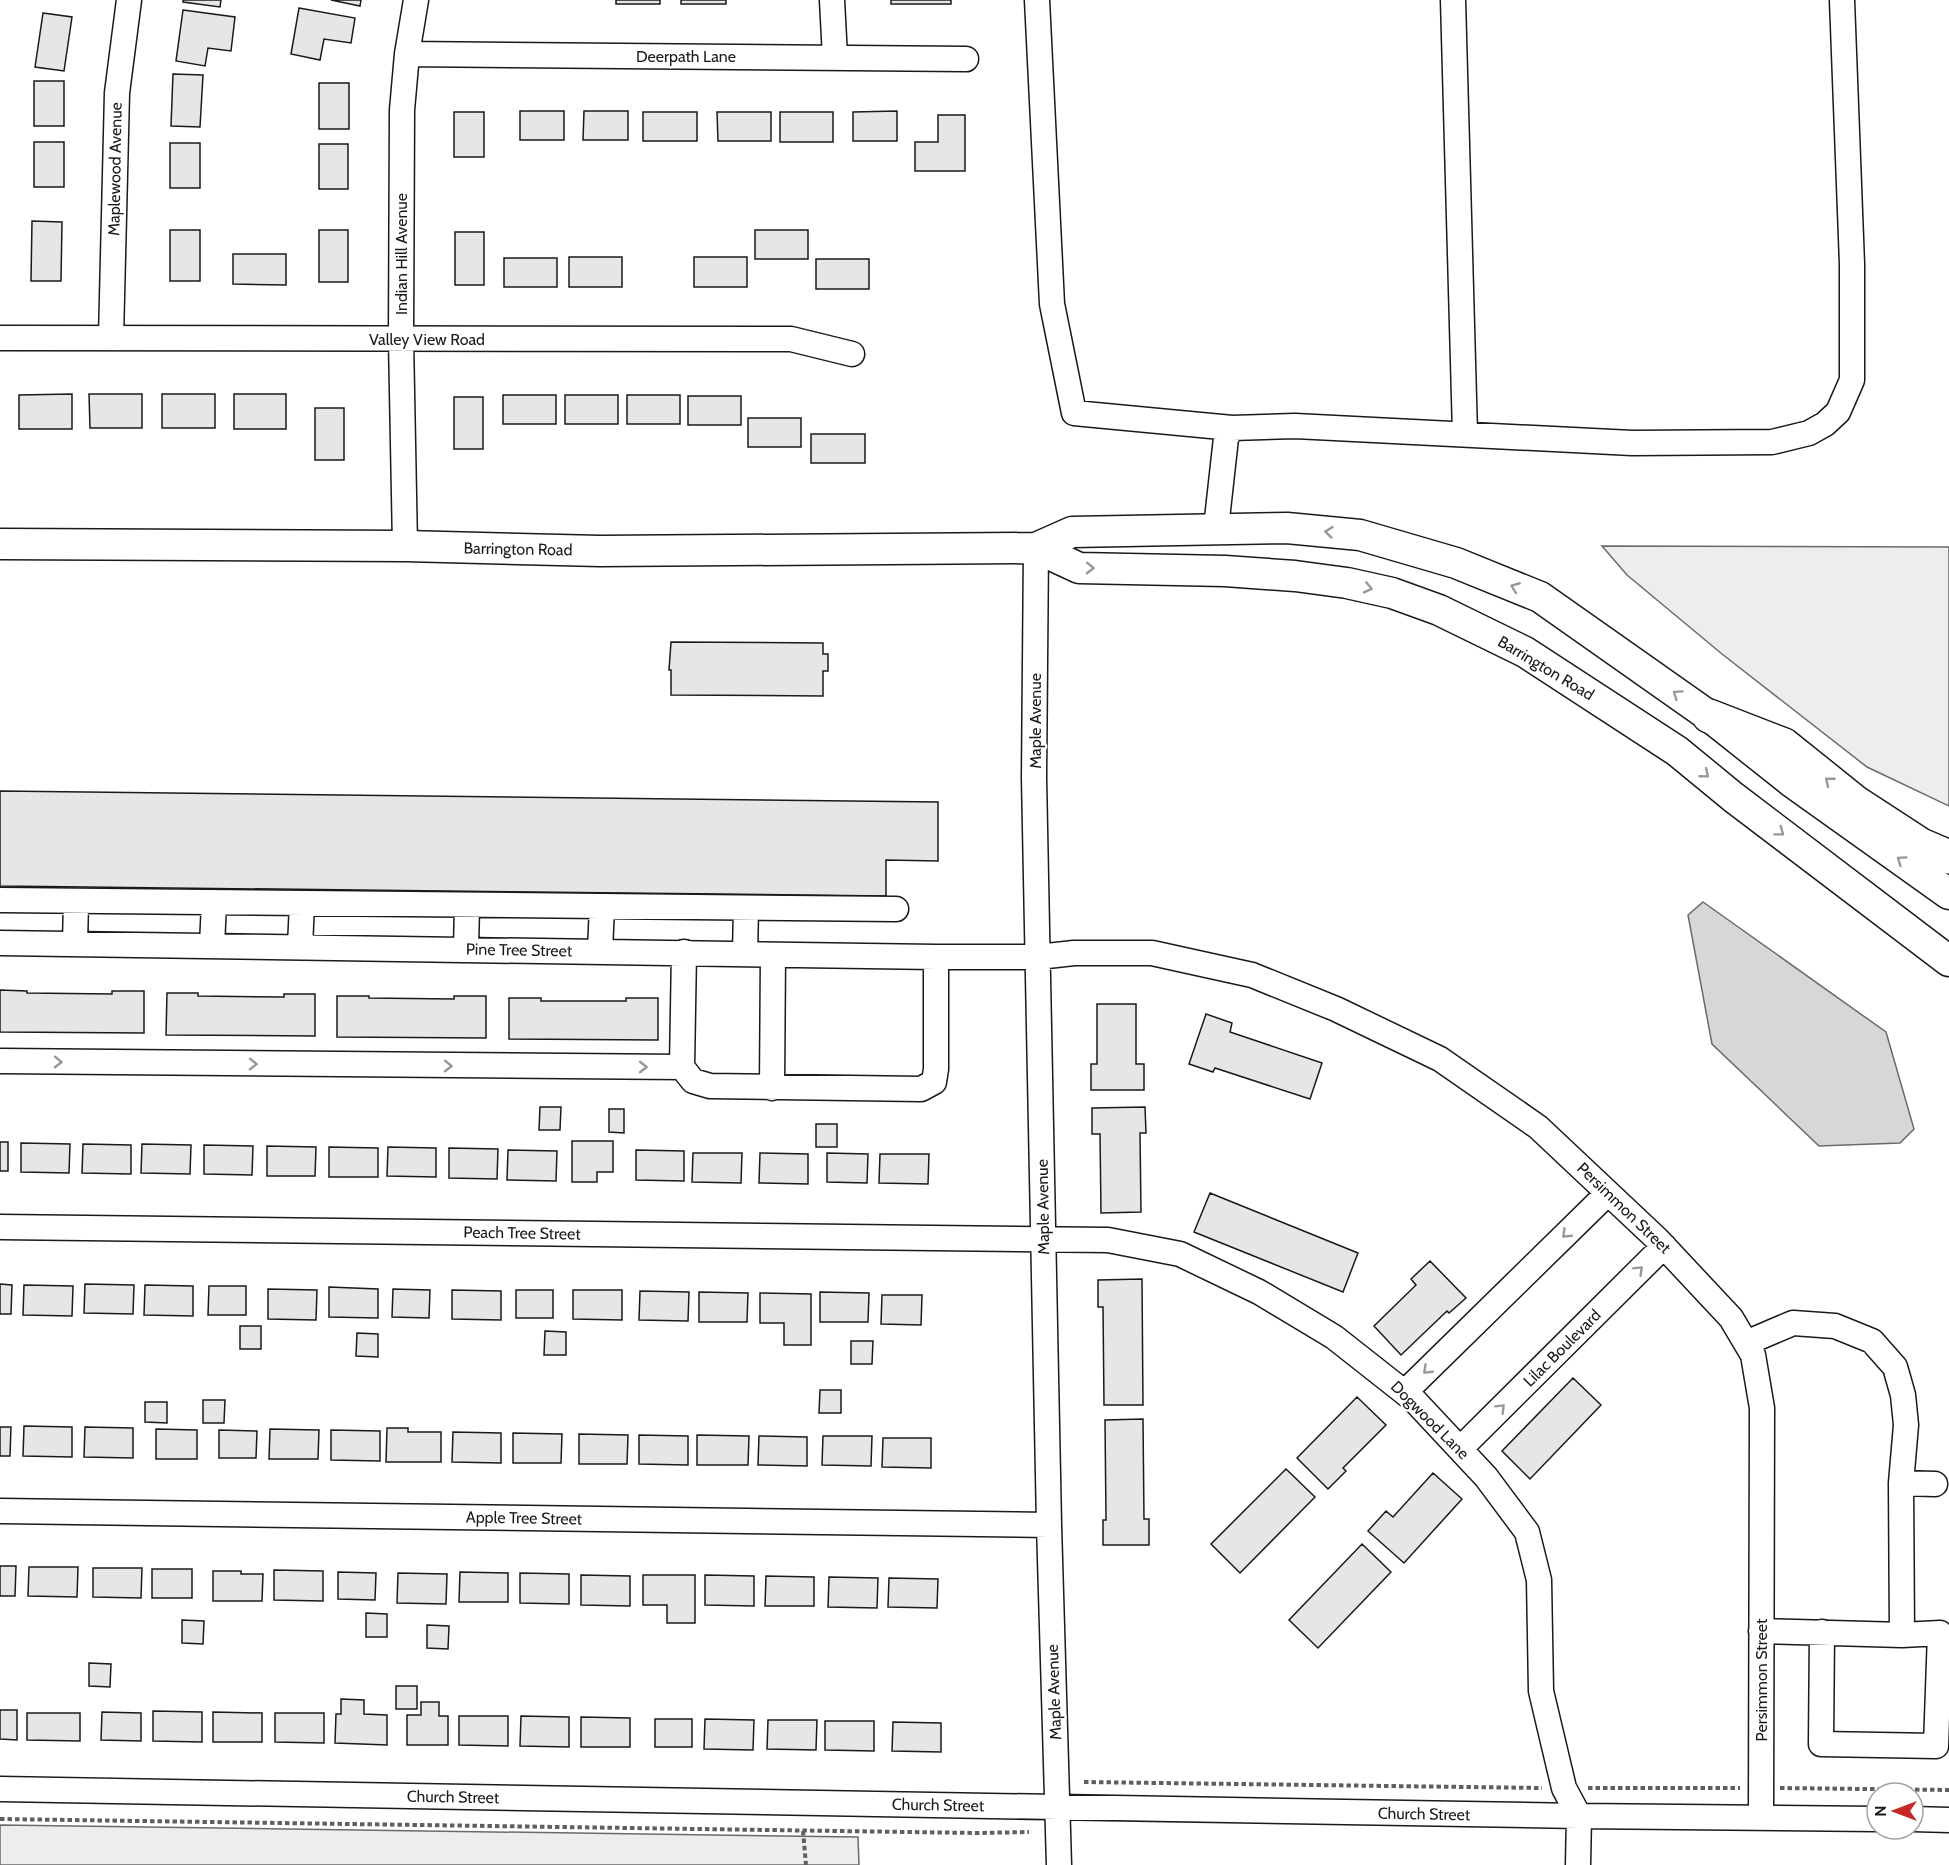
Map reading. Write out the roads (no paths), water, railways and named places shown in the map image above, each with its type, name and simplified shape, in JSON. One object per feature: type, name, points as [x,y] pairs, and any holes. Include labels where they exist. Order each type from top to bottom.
[{"type":"highway","points":[[1710,716],[1784,745],[1855,802],[1921,845],[1949,857]]},
{"type":"main road","name":"Barrington Road","points":[[0,544],[405,546],[600,551],[1036,548],[1072,532],[1216,528],[1287,528],[1360,535],[1456,563],[1540,597],[1710,716],[1792,782],[1949,894]]},
{"type":"main road","name":"Barrington Road","points":[[1036,548],[1079,568],[1225,571],[1295,576],[1347,583],[1392,593],[1439,610],[1526,652],[1677,751],[1949,961]]},
{"type":"street","name":"Maplewood Avenue","points":[[111,338],[117,93],[129,0]]},
{"type":"street","name":"Indian Hill Avenue","points":[[405,546],[401,340],[402,110],[407,54],[416,0]]},
{"type":"street","points":[[832,0],[835,57]]},
{"type":"street","points":[[1037,0],[1052,304],[1074,413],[1232,428],[1295,426],[1632,443],[1772,442],[1809,433],[1825,424],[1838,412],[1852,380],[1852,264],[1842,0]]},
{"type":"street","points":[[1453,0],[1464,434]]},
{"type":"street","name":"Deerpath Lane","points":[[407,54],[966,59]]},
{"type":"street","name":"Valley View Road","points":[[0,338],[790,339],[852,354]]},
{"type":"street","points":[[1216,528],[1226,438],[1232,428]]},
{"type":"street","name":"Maple Avenue","points":[[1036,548],[1034,778],[1049,1525],[1059,1865]]},
{"type":"street","points":[[1,900],[896,909]]},
{"type":"street","points":[[75,944],[76,901]]},
{"type":"street","points":[[212,946],[214,902]]},
{"type":"street","points":[[300,947],[302,903]]},
{"type":"street","points":[[466,949],[467,905]]},
{"type":"street","points":[[600,951],[602,906]]},
{"type":"street","points":[[745,954],[746,908]]},
{"type":"street","name":"Pine Tree Street","points":[[0,943],[1038,957]]},
{"type":"street","points":[[684,952],[682,1068],[693,1081],[710,1086],[772,1088],[921,1089],[934,1082],[936,957]]},
{"type":"street","name":"Persimmon Street","points":[[1038,957],[1074,953],[1152,953],[1252,975],[1336,1009],[1440,1059],[1538,1127],[1664,1246],[1731,1318],[1753,1355],[1762,1408],[1761,1818]]},
{"type":"street","points":[[772,1088],[773,955]]},
{"type":"street","points":[[0,1061],[682,1068]]},
{"type":"street","points":[[1405,1392],[1608,1193]]},
{"type":"street","name":"Peach Tree Street","points":[[0,1227],[1043,1239]]},
{"type":"street","name":"Dogwood Lane","points":[[1043,1239],[1108,1240],[1180,1254],[1259,1292],[1334,1337],[1405,1392],[1460,1449],[1486,1477],[1527,1532],[1539,1580],[1541,1691],[1564,1788],[1579,1816]]},
{"type":"street","name":"Lilac Boulevard","points":[[1460,1449],[1664,1246]]},
{"type":"street","points":[[1746,1343],[1793,1323],[1834,1326],[1872,1341],[1895,1367],[1903,1395],[1906,1425],[1901,1483],[1902,1635]]},
{"type":"street","points":[[1901,1483],[1944,1483]]},
{"type":"street","name":"Apple Tree Street","points":[[0,1511],[1049,1525]]},
{"type":"street","points":[[1761,1631],[1822,1632],[1902,1635],[1940,1634],[1935,1746],[1821,1744],[1822,1632]]},
{"type":"street","name":"Church Street","points":[[0,1789],[1865,1819]]},
{"type":"street","points":[[1578,1865],[1579,1816]]},
{"type":"street","points":[[1925,1819],[1949,1820]]}]
